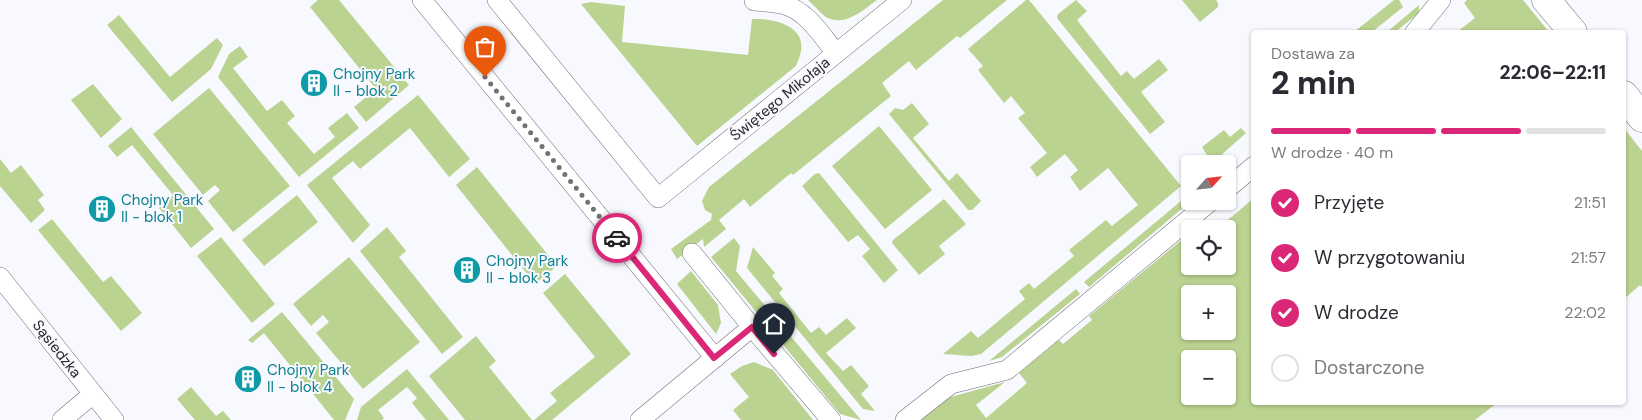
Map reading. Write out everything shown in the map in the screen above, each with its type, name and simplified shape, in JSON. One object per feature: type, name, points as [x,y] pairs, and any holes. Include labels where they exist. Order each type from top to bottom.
[{"type":"street","points":[[1546,0],[1571,30]]},
{"type":"street","points":[[1626,98],[1642,118]]},
{"type":"lane","points":[[422,0],[714,358]]},
{"type":"lane","name":"Świętego Mikołaja","points":[[497,0],[658,198],[902,0]]},
{"type":"lane","points":[[1417,30],[1441,0]]},
{"type":"lane","points":[[754,1],[783,4],[797,9],[810,21],[836,53]]},
{"type":"lane","points":[[1236,181],[1251,169]]},
{"type":"lane","points":[[905,420],[951,384],[1007,370],[1200,210]]},
{"type":"lane","points":[[692,253],[831,420]]},
{"type":"lane","name":"Sąsiedzka","points":[[0,277],[114,420]]},
{"type":"lane","points":[[640,420],[752,327]]},
{"type":"lane","points":[[62,420],[93,394]]},
{"type":"green space","points":[[318,0],[339,0],[409,85],[366,122],[354,107],[376,89],[310,7]]},
{"type":"green space","points":[[808,0],[877,0],[847,19],[833,20],[826,17]]},
{"type":"green space","points":[[943,0],[1007,0],[960,38],[957,36],[916,70],[909,61],[882,83],[891,96],[750,207],[744,199],[719,220],[726,229],[704,247],[703,239],[677,259],[671,249],[711,220],[712,214],[705,210],[702,201],[709,187]]},
{"type":"green space","points":[[1026,0],[1029,0],[1181,186],[981,354],[971,356],[943,354],[971,331],[978,338],[1025,299],[1019,291],[1029,283],[1034,289],[1074,256],[1069,250],[1106,220],[1112,226],[1138,205],[1108,168],[1080,191],[1070,177],[1078,170],[1065,154],[1037,177],[1030,167],[1047,153],[1018,118],[1025,113],[1011,96],[1004,103],[978,70],[983,66],[968,49]]},
{"type":"green space","points":[[1076,0],[1087,11],[1077,20],[1121,76],[1127,71],[1134,79],[1159,59],[1168,70],[1141,92],[1165,122],[1150,134],[1057,18],[1058,14]]},
{"type":"green space","points":[[1182,0],[1216,0],[1218,7],[1200,22]]},
{"type":"green space","points":[[1394,0],[1399,0],[1403,7],[1374,30],[1356,30]]},
{"type":"green space","points":[[1467,0],[1523,0],[1547,30],[1460,30],[1475,18],[1464,3]]},
{"type":"green space","points":[[591,2],[625,6],[622,42],[748,55],[752,19],[759,19],[785,24],[792,29],[798,34],[801,42],[801,53],[796,66],[697,146],[581,4]]},
{"type":"green space","points":[[1419,5],[1419,13],[1398,30],[1389,30]]},
{"type":"green space","points":[[119,15],[170,77],[217,38],[223,45],[211,69],[172,102],[107,25]]},
{"type":"green space","points":[[240,46],[248,57],[233,68],[267,111],[282,100],[295,116],[287,123],[314,154],[335,137],[328,128],[347,113],[359,128],[299,177],[218,77],[229,54]]},
{"type":"green space","points":[[93,84],[122,119],[101,138],[71,100]]},
{"type":"green space","points":[[209,88],[290,186],[233,232],[208,201],[220,190],[215,185],[203,195],[153,134]]},
{"type":"green space","points":[[418,95],[470,159],[449,177],[410,128],[360,169],[353,161],[332,178],[370,225],[353,243],[307,185]]},
{"type":"green space","points":[[912,103],[929,124],[913,138],[949,181],[957,173],[981,201],[972,210],[968,210],[889,114],[895,108],[903,110]]},
{"type":"green space","points":[[879,126],[932,190],[885,229],[832,166]]},
{"type":"green space","points":[[131,127],[214,229],[191,248],[159,208],[173,195],[132,145],[117,157],[108,146]]},
{"type":"green space","points":[[1241,128],[1246,133],[1221,155],[1207,155],[1202,147],[1224,130],[1230,137]]},
{"type":"green space","points":[[1626,131],[1642,151],[1642,287],[1640,285],[1626,297]]},
{"type":"green space","points":[[0,159],[11,173],[21,165],[44,195],[38,200],[45,210],[31,223],[0,186]]},
{"type":"green space","points":[[477,167],[557,266],[535,284],[456,185]]},
{"type":"green space","points":[[819,173],[898,270],[884,283],[862,256],[870,249],[858,235],[848,242],[802,186],[815,174]]},
{"type":"green space","points":[[297,195],[318,222],[264,266],[242,240]]},
{"type":"green space","points":[[944,199],[966,224],[939,246],[945,254],[919,275],[892,243],[893,240]]},
{"type":"green space","points":[[1181,201],[1181,209],[1089,287],[1084,282]]},
{"type":"green space","points":[[1251,201],[1251,405],[1494,405],[1475,420],[920,420],[947,398],[1005,382],[976,405],[986,418],[1027,383],[1019,373],[1059,340],[1063,344],[1092,320],[1089,316],[1181,240],[1181,275],[1236,275],[1236,220],[1228,220]]},
{"type":"green space","points":[[52,219],[103,282],[111,276],[142,313],[121,331],[38,230]]},
{"type":"green space","points":[[387,227],[406,251],[399,257],[463,337],[442,354],[360,251]]},
{"type":"green space","points":[[221,237],[275,304],[252,323],[197,256]]},
{"type":"green space","points":[[734,238],[740,246],[736,271],[861,420],[840,414],[711,257]]},
{"type":"green space","points":[[753,247],[775,273],[772,276],[783,289],[779,293],[811,333],[819,327],[826,335],[847,318],[856,328],[826,353],[843,371],[851,365],[869,386],[861,394],[875,411],[863,409],[747,268]]},
{"type":"green space","points":[[349,257],[420,342],[363,389],[316,333],[329,322],[323,315],[311,326],[293,304]]},
{"type":"green space","points":[[691,271],[718,305],[721,323],[716,334],[677,284]]},
{"type":"green space","points":[[565,274],[631,354],[552,420],[534,420],[557,401],[550,393],[595,357],[543,293]]},
{"type":"green space","points":[[1076,289],[1080,294],[1002,357],[989,361]]},
{"type":"green space","points":[[282,312],[354,399],[345,420],[334,420],[264,333],[252,343],[248,340]]},
{"type":"green space","points":[[476,336],[496,361],[489,367],[532,420],[465,420],[429,376]]},
{"type":"green space","points":[[754,362],[773,370],[813,420],[741,420],[733,410],[749,397],[730,374],[742,366]]},
{"type":"green space","points":[[407,369],[449,420],[426,420],[412,403],[417,398],[407,387],[378,410],[384,418],[382,420],[357,420],[361,407]]},
{"type":"green space","points":[[191,387],[216,416],[223,411],[231,420],[195,420],[177,399]]},
{"type":"way so far","points":[[485,77],[617,238]]},
{"type":"place","name":"Chojny Park II - blok 2","points":[[314,83]]},
{"type":"place","name":"Chojny Park II - blok 1","points":[[102,209]]},
{"type":"place","name":"Chojny Park II - blok 3","points":[[467,270]]},
{"type":"place","name":"Chojny Park II - blok 4","points":[[248,379]]},
{"type":"route","points":[[617,238],[714,358],[752,327],[774,354]]}]
